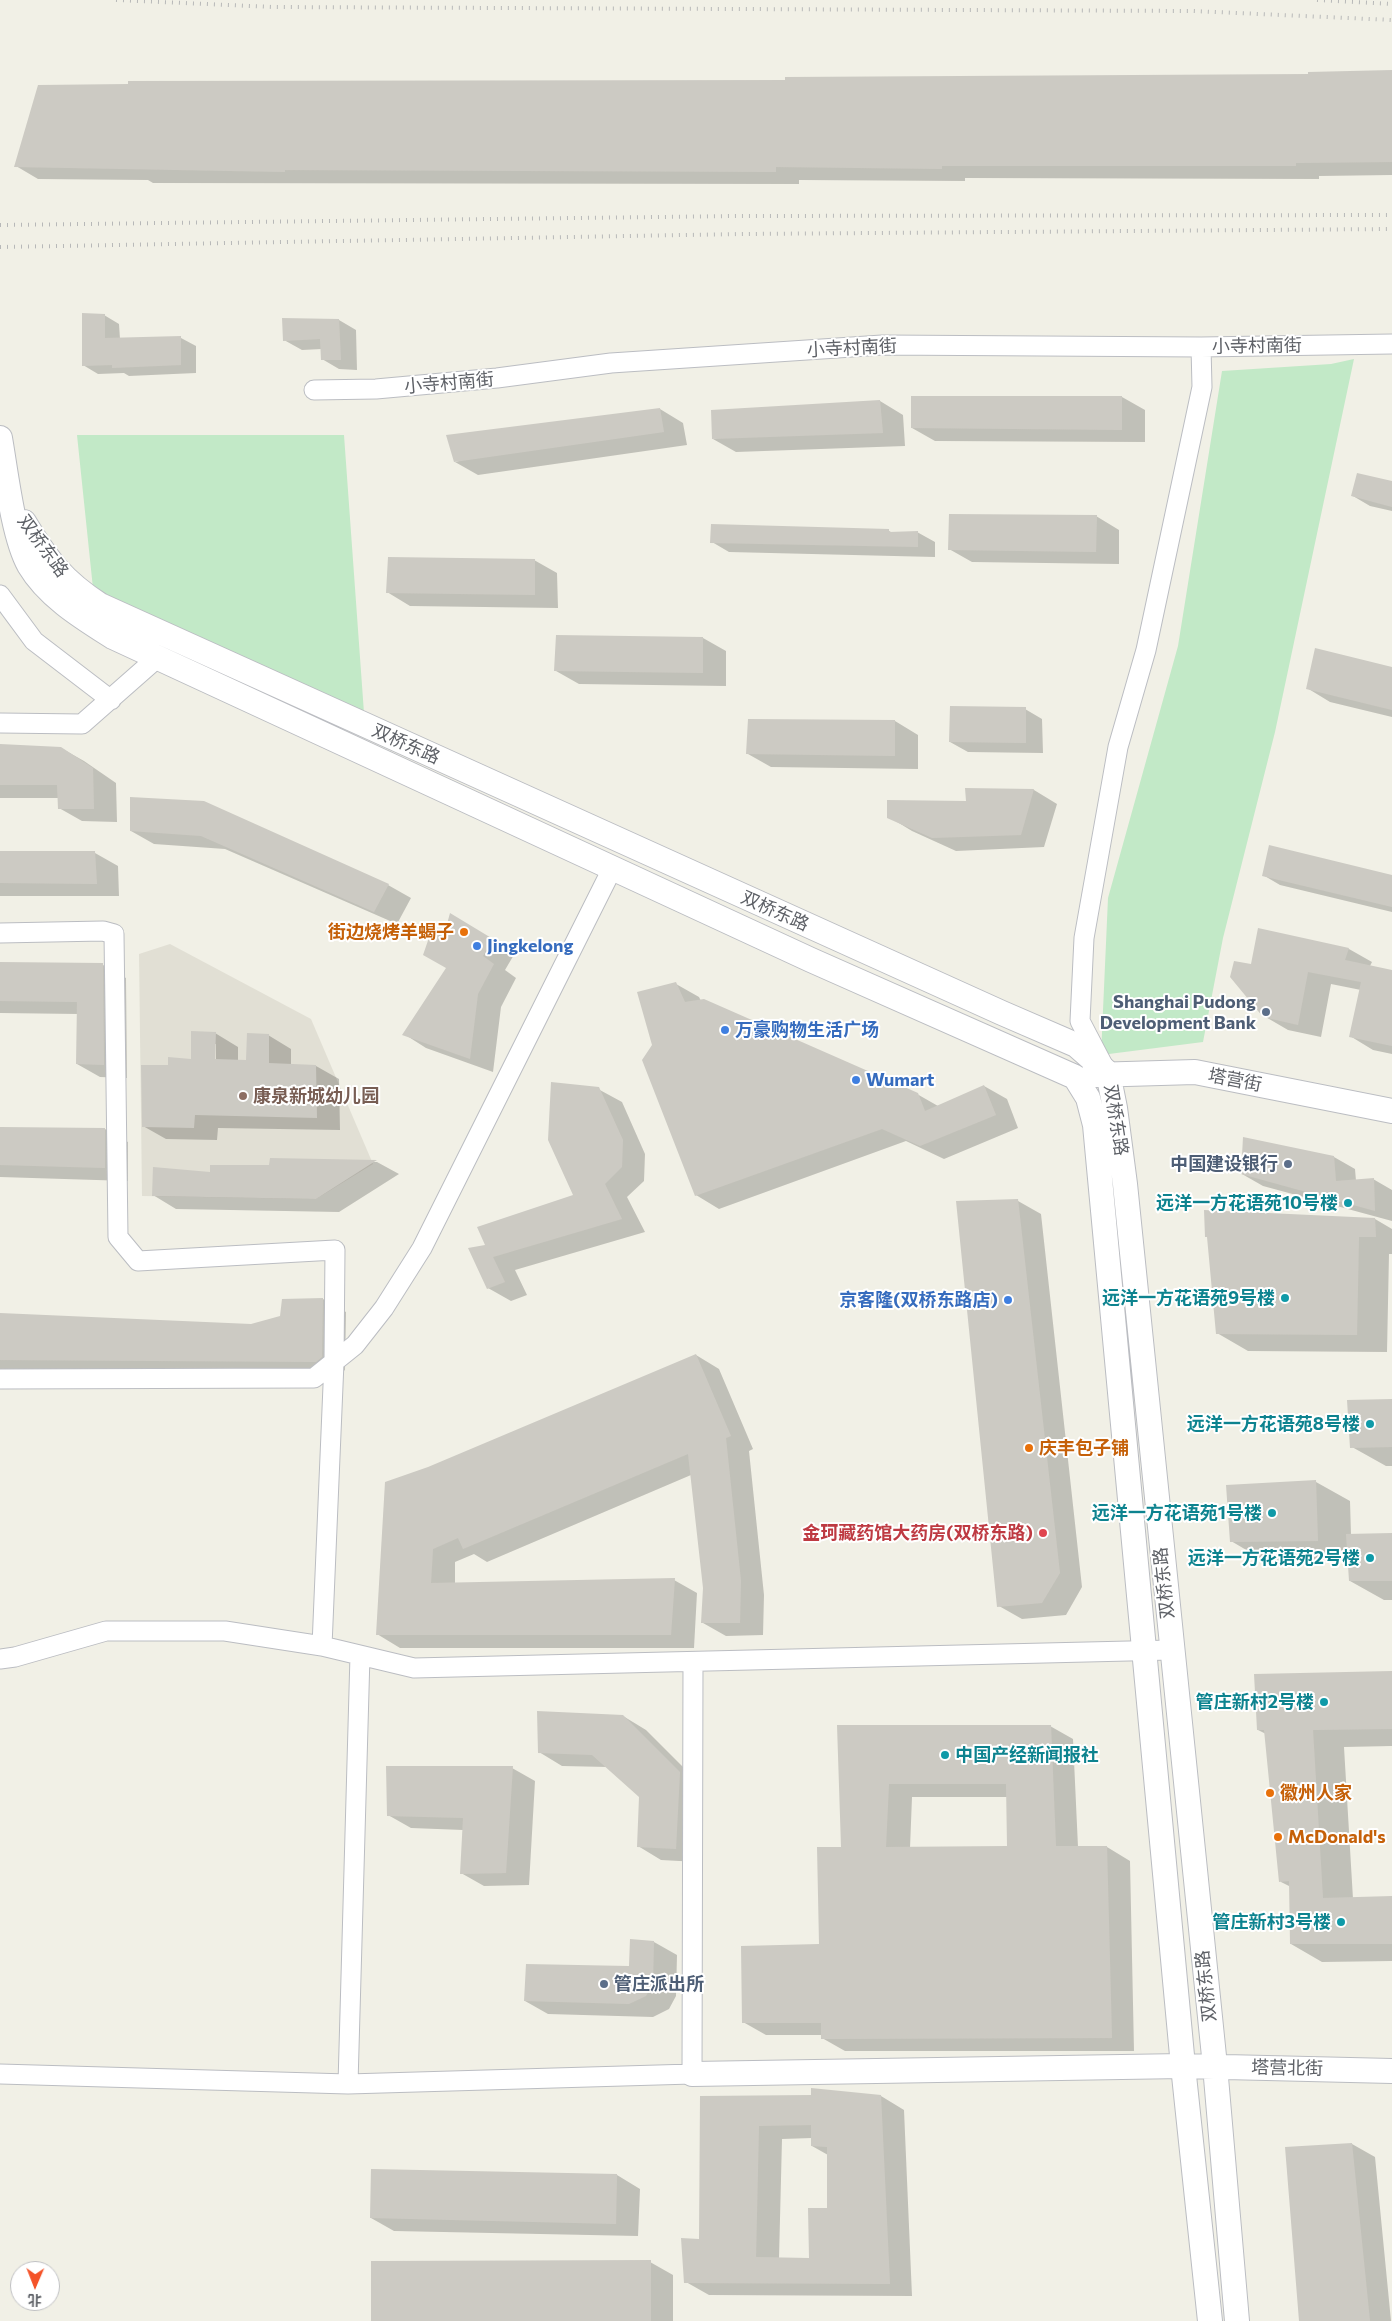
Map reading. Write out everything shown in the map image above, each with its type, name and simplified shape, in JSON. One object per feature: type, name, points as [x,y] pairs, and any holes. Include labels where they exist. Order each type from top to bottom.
[{"type":"street","name":"小寺村南街","points":[[314,390],[376,389],[496,378],[611,362],[882,345],[1201,347],[1392,344]]},
{"type":"street","points":[[1108,1073],[1080,1021],[1084,938],[1118,747],[1146,650],[1202,387],[1201,347]]},
{"type":"street","name":"双桥东路","points":[[0,438],[20,541],[29,565],[44,584],[81,617],[113,636],[157,658],[811,960],[1075,1077],[1088,1098],[1095,1125],[1182,2066],[1210,2321]]},
{"type":"street","name":"双桥东路","points":[[12,504],[52,565],[76,590],[100,605],[1076,1045],[1108,1073],[1115,1108],[1125,1184],[1214,2066],[1237,2321]]},
{"type":"street","points":[[0,595],[34,641],[111,700]]},
{"type":"street","points":[[0,723],[82,724],[157,658]]},
{"type":"street","points":[[0,1378],[314,1378],[355,1345],[384,1308],[422,1248],[613,867]]},
{"type":"street","points":[[0,933],[102,931],[114,934],[118,1238],[138,1261],[335,1250],[334,1362],[322,1646]]},
{"type":"street","name":"塔营街","points":[[1075,1077],[1108,1073],[1195,1072],[1392,1111]]},
{"type":"street","points":[[0,1659],[106,1631],[225,1631],[322,1646],[414,1668],[694,1663],[1171,1650]]},
{"type":"street","points":[[348,2084],[360,1655]]},
{"type":"street","points":[[0,2074],[348,2084],[692,2074],[694,1663]]},
{"type":"street","name":"塔营北街","points":[[692,2074],[1182,2066],[1392,2071]]},
{"type":"shaded area","name":"康泉新城幼儿园","points":[[170,944],[311,1019],[373,1164],[316,1199],[142,1196],[139,954]]},
{"type":"green space","points":[[1354,359],[1275,732],[1223,938],[1203,1042],[1101,1055],[1108,898],[1178,646],[1222,371],[1331,364]]},
{"type":"green space","points":[[77,435],[344,435],[365,727],[94,598]]},
{"type":"building","points":[[1392,70],[1392,162],[1296,163],[1296,166],[942,166],[942,169],[776,167],[776,172],[285,170],[285,172],[14,167],[38,85],[128,84],[128,81],[785,80],[785,77],[1308,74],[1308,72]]},
{"type":"building","points":[[82,313],[105,314],[105,338],[181,336],[181,365],[112,368],[112,365],[82,366]]},
{"type":"building","points":[[282,318],[339,319],[341,360],[321,360],[320,339],[283,341]]},
{"type":"building","points":[[911,396],[1122,396],[1122,430],[911,428]]},
{"type":"building","points":[[880,400],[883,433],[712,439],[711,410]]},
{"type":"building","points":[[660,408],[664,432],[454,462],[446,435]]},
{"type":"building","points":[[1357,473],[1392,481],[1392,507],[1351,496]]},
{"type":"building","points":[[949,514],[1097,515],[1096,552],[948,550]]},
{"type":"building","points":[[711,524],[889,529],[889,532],[918,531],[918,547],[710,543]]},
{"type":"building","points":[[388,557],[535,559],[535,595],[386,593]]},
{"type":"building","points":[[556,635],[703,637],[703,673],[554,671]]},
{"type":"building","points":[[1315,648],[1392,667],[1392,710],[1306,689]]},
{"type":"building","points":[[950,706],[1026,707],[1026,743],[949,742]]},
{"type":"building","points":[[748,719],[895,720],[895,756],[746,754]]},
{"type":"building","points":[[0,744],[61,747],[93,768],[94,809],[58,809],[57,785],[0,785]]},
{"type":"building","points":[[965,788],[1034,789],[1021,835],[932,838],[887,818],[887,800],[966,801]]},
{"type":"building","points":[[130,797],[204,801],[389,884],[374,912],[201,836],[130,831]]},
{"type":"building","points":[[1269,845],[1392,875],[1392,907],[1262,876]]},
{"type":"building","points":[[0,851],[95,851],[97,884],[0,883]]},
{"type":"building","points":[[450,913],[493,939],[483,956],[494,964],[478,994],[470,1059],[402,1035],[446,968],[423,955],[432,929],[443,939]]},
{"type":"building","points":[[1258,928],[1349,948],[1345,960],[1392,970],[1392,1046],[1349,1037],[1361,982],[1308,972],[1298,1025],[1263,1017],[1230,977],[1234,961],[1251,964]]},
{"type":"building","points":[[0,962],[103,963],[104,1065],[76,1064],[77,1002],[0,1001]]},
{"type":"building","points":[[676,982],[685,1002],[704,999],[918,1093],[925,1111],[984,1085],[996,1115],[920,1146],[882,1129],[695,1196],[642,1060],[652,1045],[637,992]]},
{"type":"building","points":[[191,1031],[216,1032],[215,1059],[246,1060],[247,1033],[269,1034],[269,1063],[316,1065],[317,1118],[195,1115],[194,1128],[142,1127],[141,1065],[168,1065],[168,1057],[191,1059]]},
{"type":"building","points":[[551,1082],[599,1087],[623,1140],[622,1167],[605,1184],[622,1219],[493,1257],[505,1282],[487,1289],[468,1248],[485,1245],[477,1227],[573,1195],[548,1140]]},
{"type":"building","points":[[0,1127],[105,1128],[105,1168],[0,1165]]},
{"type":"building","name":"中国建设银行","points":[[1243,1137],[1334,1156],[1336,1181],[1374,1178],[1375,1211],[1241,1174]]},
{"type":"building","points":[[270,1158],[377,1160],[316,1199],[152,1196],[153,1167],[210,1172],[210,1165],[269,1165]]},
{"type":"building","points":[[1018,1199],[1060,1573],[1042,1603],[997,1607],[956,1201]]},
{"type":"building","points":[[1204,1210],[1375,1218],[1376,1237],[1359,1237],[1357,1335],[1216,1334],[1207,1237],[1205,1237]]},
{"type":"building","points":[[323,1298],[322,1357],[316,1362],[0,1360],[0,1313],[251,1324],[280,1316],[282,1299]]},
{"type":"building","points":[[696,1354],[731,1436],[726,1438],[741,1581],[740,1623],[701,1623],[703,1588],[688,1454],[463,1549],[458,1538],[433,1549],[431,1583],[675,1578],[671,1635],[376,1635],[385,1482],[428,1467]]},
{"type":"building","name":"远洋一方花语苑8号楼","points":[[1392,1399],[1392,1447],[1350,1448],[1347,1400]]},
{"type":"building","name":"远洋一方花语苑1号楼","points":[[1316,1480],[1318,1541],[1230,1542],[1226,1485]]},
{"type":"building","name":"远洋一方花语苑2号楼","points":[[1392,1533],[1392,1581],[1349,1581],[1346,1534]]},
{"type":"building","points":[[1392,1671],[1392,1729],[1313,1730],[1323,1898],[1392,1896],[1392,1944],[1290,1944],[1289,1881],[1279,1882],[1264,1730],[1257,1730],[1254,1674]]},
{"type":"building","points":[[537,1711],[623,1715],[680,1772],[676,1849],[637,1847],[639,1797],[592,1755],[538,1753]]},
{"type":"building","points":[[837,1725],[1051,1725],[1056,1846],[1107,1846],[1112,2038],[821,2039],[821,2023],[742,2023],[741,1946],[819,1944],[817,1847],[841,1847]],"holes":[[[889,1784],[1006,1784],[1007,1846],[886,1847]]]},
{"type":"building","points":[[386,1766],[513,1766],[506,1873],[460,1874],[463,1818],[387,1816]]},
{"type":"building","points":[[630,1939],[654,1941],[653,1983],[646,1996],[629,2004],[524,2001],[526,1964],[629,1966]]},
{"type":"building","points":[[811,2088],[881,2095],[890,2284],[684,2283],[681,2238],[699,2239],[700,2096],[811,2095]],"holes":[[[811,2125],[811,2146],[827,2147],[827,2208],[808,2208],[809,2258],[756,2257],[759,2126]]]},
{"type":"building","points":[[1352,2143],[1370,2321],[1299,2321],[1285,2147]]},
{"type":"building","points":[[371,2169],[617,2174],[616,2224],[370,2218]]},
{"type":"building","points":[[651,2260],[651,2321],[371,2321],[371,2261]]},
{"type":"railway","points":[[116,0],[273,7],[1193,11],[1392,20]]},
{"type":"railway","points":[[1317,0],[1392,4]]},
{"type":"railway","points":[[0,225],[738,216],[1392,215]]},
{"type":"railway","points":[[0,247],[743,234],[1392,229]]},
{"type":"place","name":"街边烧烤羊蝎子","points":[[464,932]]},
{"type":"place","name":"Jingkelong","points":[[477,946]]},
{"type":"place","name":"Shanghai Pudong Development Bank","points":[[1266,1012]]},
{"type":"place","name":"万豪购物生活广场","points":[[725,1030]]},
{"type":"place","name":"Wumart","points":[[856,1080]]},
{"type":"place","name":"康泉新城幼儿园","points":[[243,1096]]},
{"type":"place","name":"中国建设银行","points":[[1288,1164]]},
{"type":"place","name":"远洋一方花语苑10号楼","points":[[1348,1203]]},
{"type":"place","name":"远洋一方花语苑9号楼","points":[[1285,1298]]},
{"type":"place","name":"京客隆(双桥东路店)","points":[[1008,1300]]},
{"type":"place","name":"远洋一方花语苑8号楼","points":[[1370,1424]]},
{"type":"place","name":"庆丰包子铺","points":[[1029,1448]]},
{"type":"place","name":"远洋一方花语苑1号楼","points":[[1272,1513]]},
{"type":"place","name":"金珂藏药馆大药房(双桥东路)","points":[[1043,1533]]},
{"type":"place","name":"远洋一方花语苑2号楼","points":[[1370,1558]]},
{"type":"place","name":"管庄新村2号楼","points":[[1324,1702]]},
{"type":"place","name":"中国产经新闻报社","points":[[945,1755]]},
{"type":"place","name":"徽州人家","points":[[1270,1793]]},
{"type":"place","name":"McDonald's","points":[[1278,1837]]},
{"type":"place","name":"管庄新村3号楼","points":[[1341,1922]]},
{"type":"place","name":"管庄派出所","points":[[604,1984]]}]
